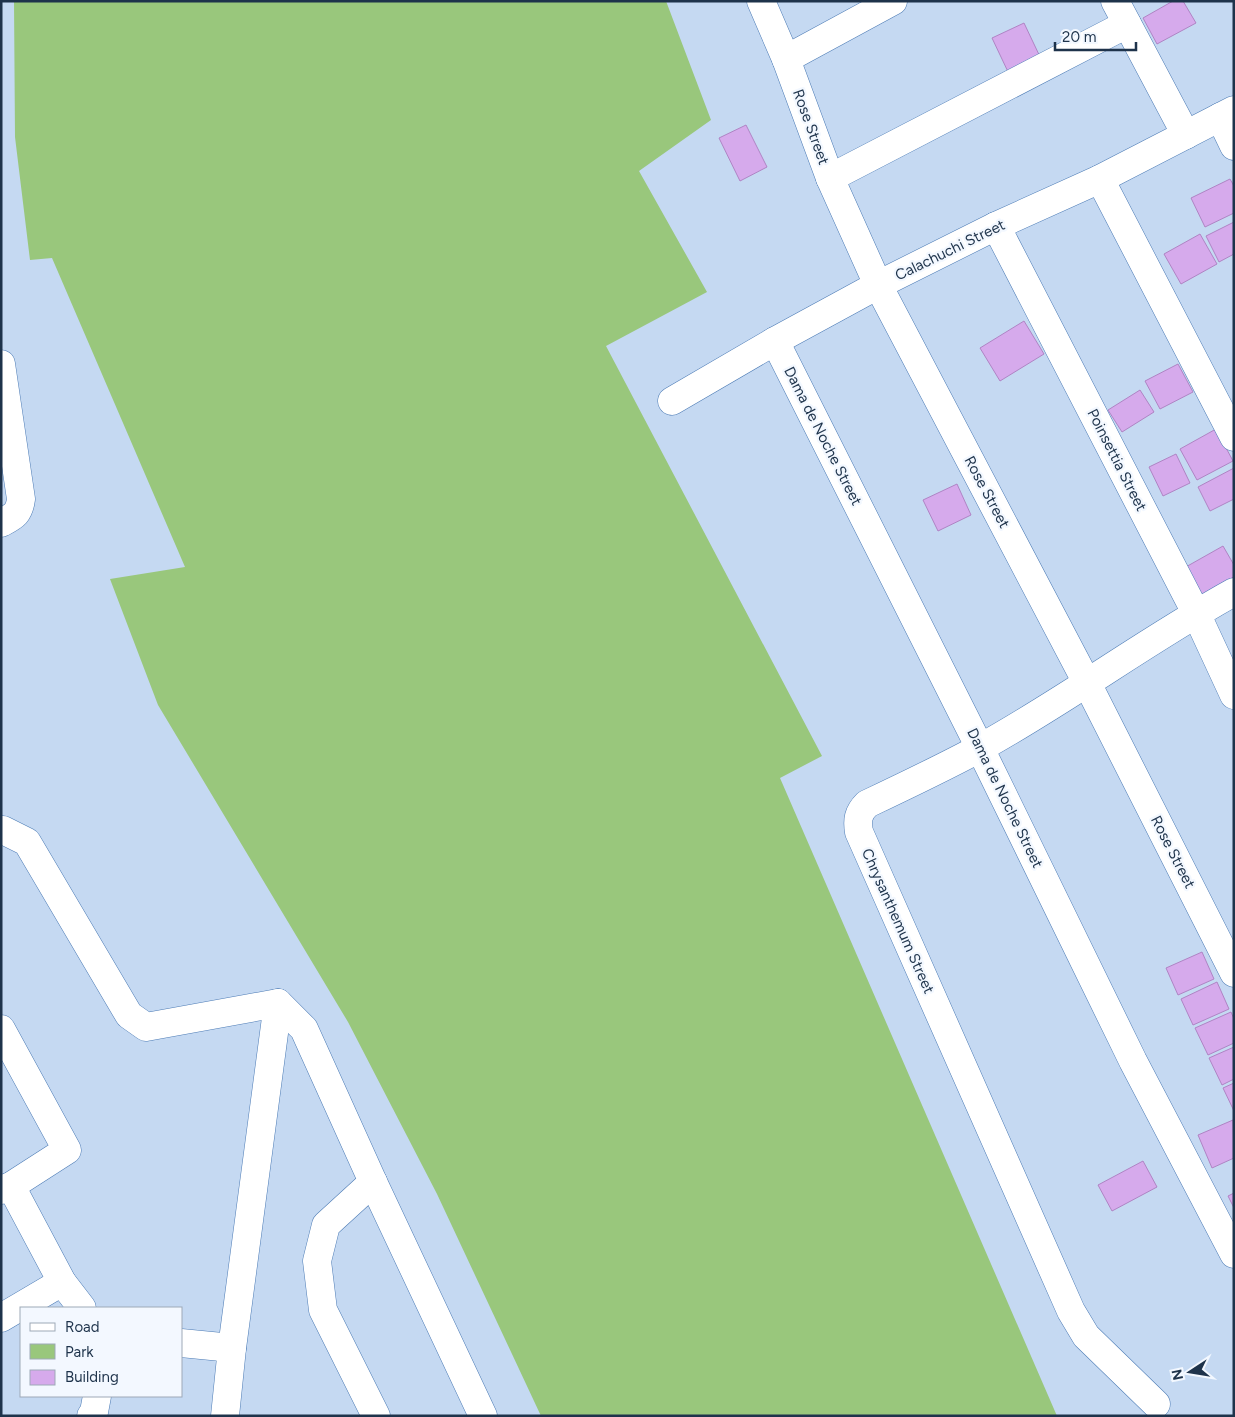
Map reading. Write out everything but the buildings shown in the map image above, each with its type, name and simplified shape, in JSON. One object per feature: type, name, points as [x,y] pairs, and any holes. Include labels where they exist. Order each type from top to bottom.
[{"type":"street","name":"Rose Street","points":[[762,1],[786,59],[830,178],[878,285],[1088,683],[1234,973]]},
{"type":"street","points":[[786,59],[893,1]]},
{"type":"street","points":[[830,178],[1121,12],[1186,136]]},
{"type":"street","points":[[1227,114],[1234,146]]},
{"type":"street","name":"Calachuchi Street","points":[[672,401],[775,341],[878,285],[996,226],[1100,179],[1227,114]]},
{"type":"street","points":[[1100,179],[1234,438]]},
{"type":"street","name":"Poinsettia Street","points":[[996,226],[1196,614],[1234,695]]},
{"type":"street","name":"Dama de Noche Street","points":[[775,341],[980,748],[1133,1061],[1234,1254]]},
{"type":"street","points":[[1,364],[21,490],[20,506],[9,519]]},
{"type":"street","name":"Chrysanthemum Street","points":[[1156,1404],[1086,1336],[1071,1311],[859,832],[857,822],[860,811],[867,804],[980,748],[1234,592]]},
{"type":"street","points":[[1,830],[27,842],[129,1015],[146,1026],[278,1003]]},
{"type":"street","points":[[278,1003],[304,1029],[373,1182],[483,1416]]},
{"type":"street","points":[[225,1416],[232,1348],[278,1003]]},
{"type":"street","points":[[1,1030],[68,1150],[6,1188],[62,1282],[81,1307]]},
{"type":"street","points":[[373,1182],[326,1225],[317,1261],[323,1310],[376,1416]]},
{"type":"street","points":[[1,1318],[62,1282]]},
{"type":"street","points":[[182,1343],[232,1348]]},
{"type":"street","points":[[91,1416],[94,1412],[97,1397]]},
{"type":"green space","points":[[14,1],[666,1],[711,120],[639,171],[707,292],[606,346],[822,756],[780,778],[1057,1416],[541,1416],[437,1194],[348,1022],[158,705],[110,579],[185,567],[52,258],[30,260],[15,137]]}]
